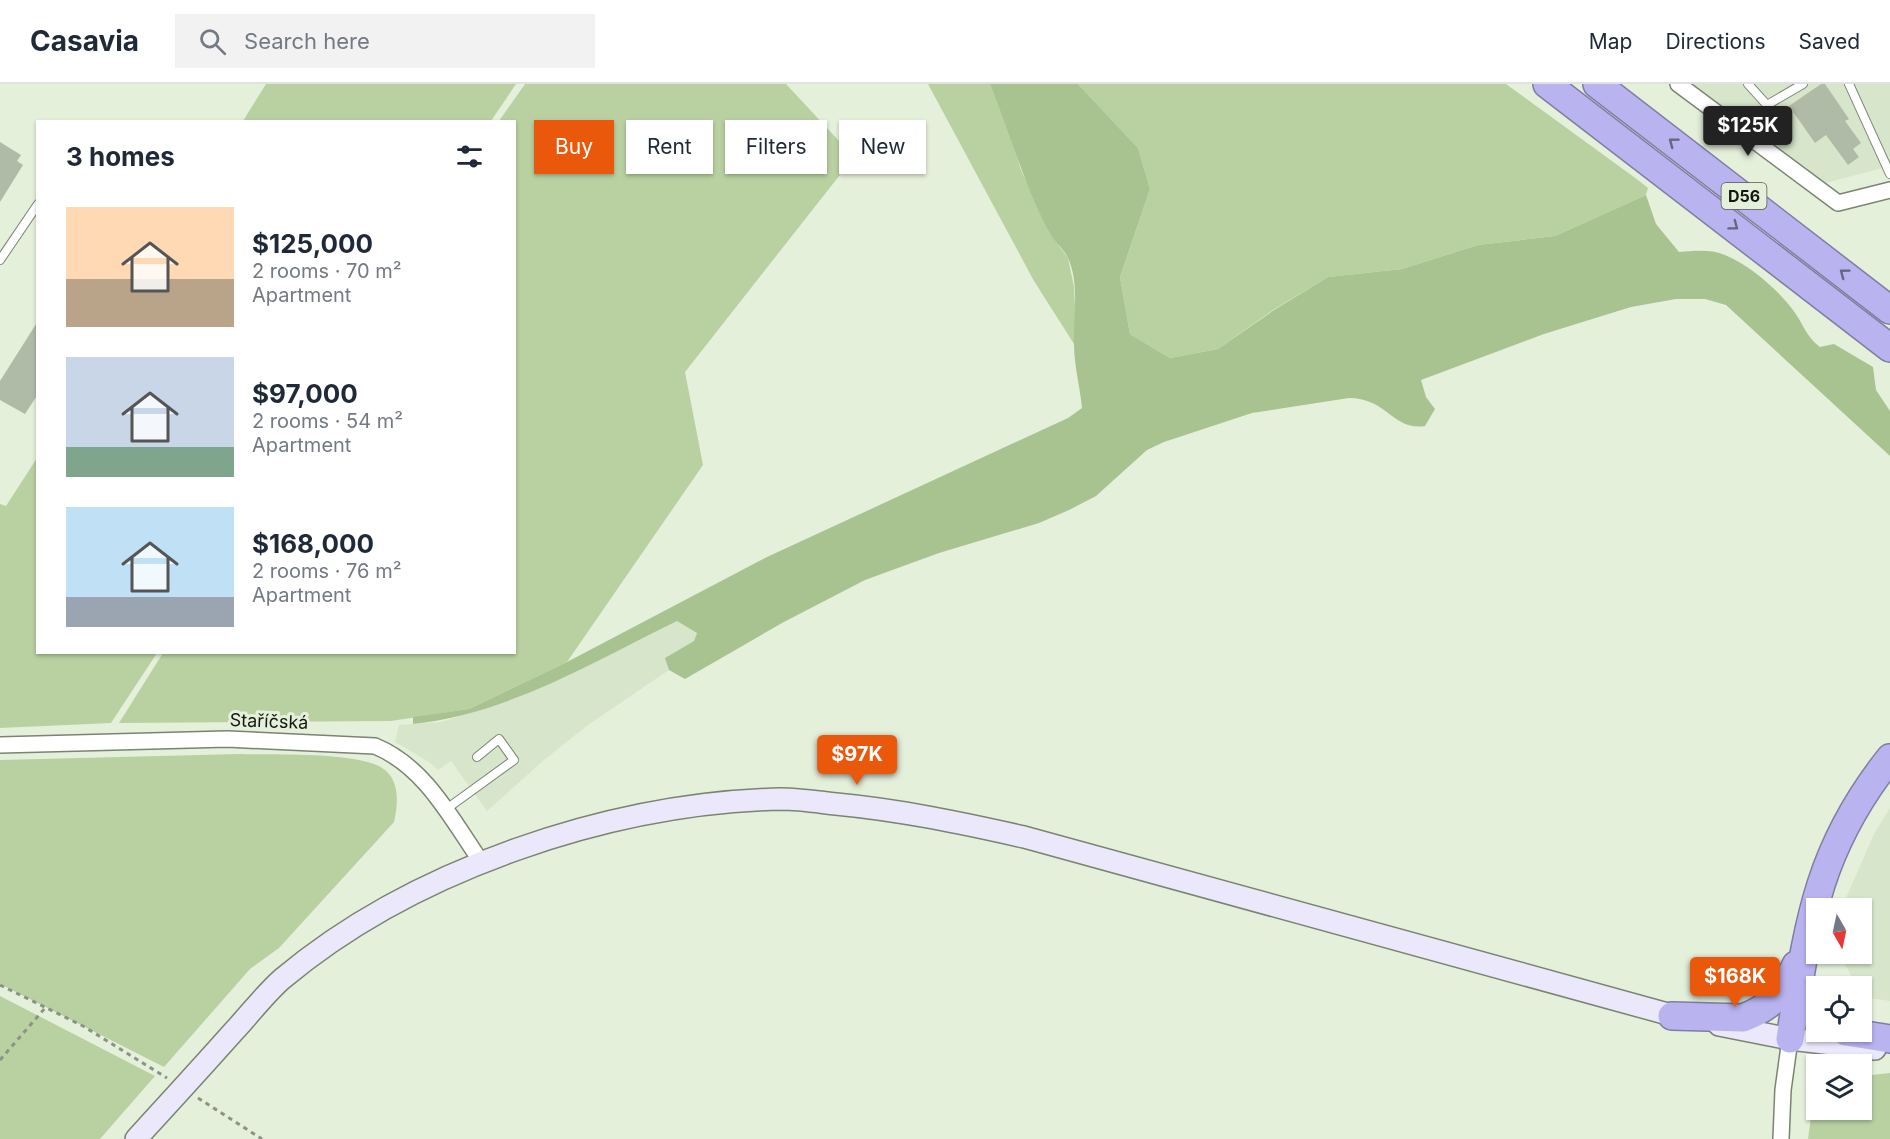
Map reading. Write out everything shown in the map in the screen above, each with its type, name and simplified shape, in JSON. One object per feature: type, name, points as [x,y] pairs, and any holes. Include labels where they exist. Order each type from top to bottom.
[{"type":"highway","name":"D56","points":[[1547,84],[1890,348]]},
{"type":"highway","name":"D56","points":[[1597,84],[1890,310]]},
{"type":"highway","points":[[1848,314],[1890,356]]},
{"type":"highway","points":[[1790,1039],[1805,948],[1819,884],[1831,854],[1862,796],[1890,758]]},
{"type":"highway","points":[[1805,948],[1811,976]]},
{"type":"highway","points":[[1672,1016],[1743,1018],[1754,1014],[1781,994],[1805,948]]},
{"type":"highway","points":[[1872,1036],[1890,1039]]},
{"type":"street","points":[[1677,84],[1838,204],[1890,190]]},
{"type":"street","name":"Staříčská","points":[[0,745],[227,739],[375,746],[394,754],[414,770],[482,863]]},
{"type":"street","points":[[136,1139],[280,981],[315,953],[361,922],[482,863],[563,836],[644,814],[720,803],[783,799],[878,808],[954,821],[1024,837],[1672,1016],[1790,1039],[1890,1051]]},
{"type":"street","points":[[1781,1139],[1783,1090],[1790,1039]]},
{"type":"lane","points":[[1748,84],[1767,105],[1803,84]]},
{"type":"lane","points":[[1849,84],[1890,174]]},
{"type":"lane","points":[[0,260],[36,207]]},
{"type":"lane","points":[[445,810],[514,760],[500,740],[477,757]]},
{"type":"path","points":[[0,986],[83,1026],[262,1139]]},
{"type":"path","points":[[0,1060],[45,1008]]},
{"type":"shaded area","points":[[1689,84],[1890,84],[1890,166],[1822,184]]},
{"type":"shaded area","points":[[678,620],[697,633],[694,641],[666,658],[669,670],[588,725],[544,760],[487,811],[451,761],[438,770],[395,742],[399,725],[441,722],[487,708]]},
{"type":"shaded area","points":[[1890,808],[1890,1001],[1872,998],[1872,976],[1851,976],[1845,964],[1872,964],[1872,898],[1846,898],[1874,834]]},
{"type":"green space","points":[[266,84],[516,84],[492,120],[244,120]]},
{"type":"green space","points":[[525,84],[786,84],[820,120],[725,120],[725,174],[827,174],[827,128],[839,141],[841,174],[685,372],[703,465],[567,662],[469,709],[391,721],[119,723],[162,654],[516,654],[516,120],[500,120]]},
{"type":"green space","points":[[928,84],[990,84],[1008,127],[1021,170],[1050,234],[1068,258],[1074,287],[1076,326],[1074,344],[1034,281]]},
{"type":"green space","points":[[990,84],[1078,84],[1138,148],[1150,189],[1120,277],[1130,334],[1170,358],[1218,349],[1274,310],[1328,277],[1402,269],[1478,245],[1555,236],[1646,195],[1656,224],[1679,252],[1714,252],[1744,265],[1779,294],[1793,310],[1811,339],[1820,347],[1834,344],[1873,367],[1876,390],[1890,411],[1890,456],[1726,305],[1705,299],[1676,299],[1631,307],[1544,334],[1421,380],[1426,397],[1435,409],[1425,426],[1405,424],[1372,403],[1349,398],[1252,413],[1164,442],[1147,450],[1096,496],[1039,523],[939,553],[865,580],[782,623],[685,679],[669,670],[665,658],[694,641],[697,633],[677,621],[582,669],[516,698],[448,718],[413,724],[413,717],[469,709],[567,662],[767,557],[1068,418],[1082,408],[1074,352],[1075,290],[1072,268],[1040,214]]},
{"type":"green space","points":[[1078,84],[1506,84],[1648,188],[1646,195],[1555,236],[1478,245],[1402,269],[1328,277],[1273,310],[1218,349],[1170,358],[1130,334],[1120,277],[1150,189],[1138,148]]},
{"type":"green space","points":[[36,460],[36,654],[156,654],[111,723],[0,728],[0,504],[6,506]]},
{"type":"green space","points":[[239,754],[338,757],[374,764],[385,770],[393,781],[397,794],[394,822],[279,948],[250,969],[164,1067],[0,984],[0,760]]},
{"type":"green space","points":[[0,996],[155,1076],[100,1139],[0,1139]]},
{"type":"green space","points":[[1890,1073],[1890,1139],[1808,1139],[1811,1120],[1872,1120],[1872,1075]]},
{"type":"building","points":[[1821,84],[1825,84],[1849,119],[1845,121],[1861,143],[1853,149],[1859,157],[1848,165],[1826,135],[1815,143],[1789,106]]},
{"type":"building","points":[[0,142],[21,155],[17,161],[23,165],[0,202]]},
{"type":"building","points":[[36,324],[36,397],[25,414],[0,400],[0,381]]}]
